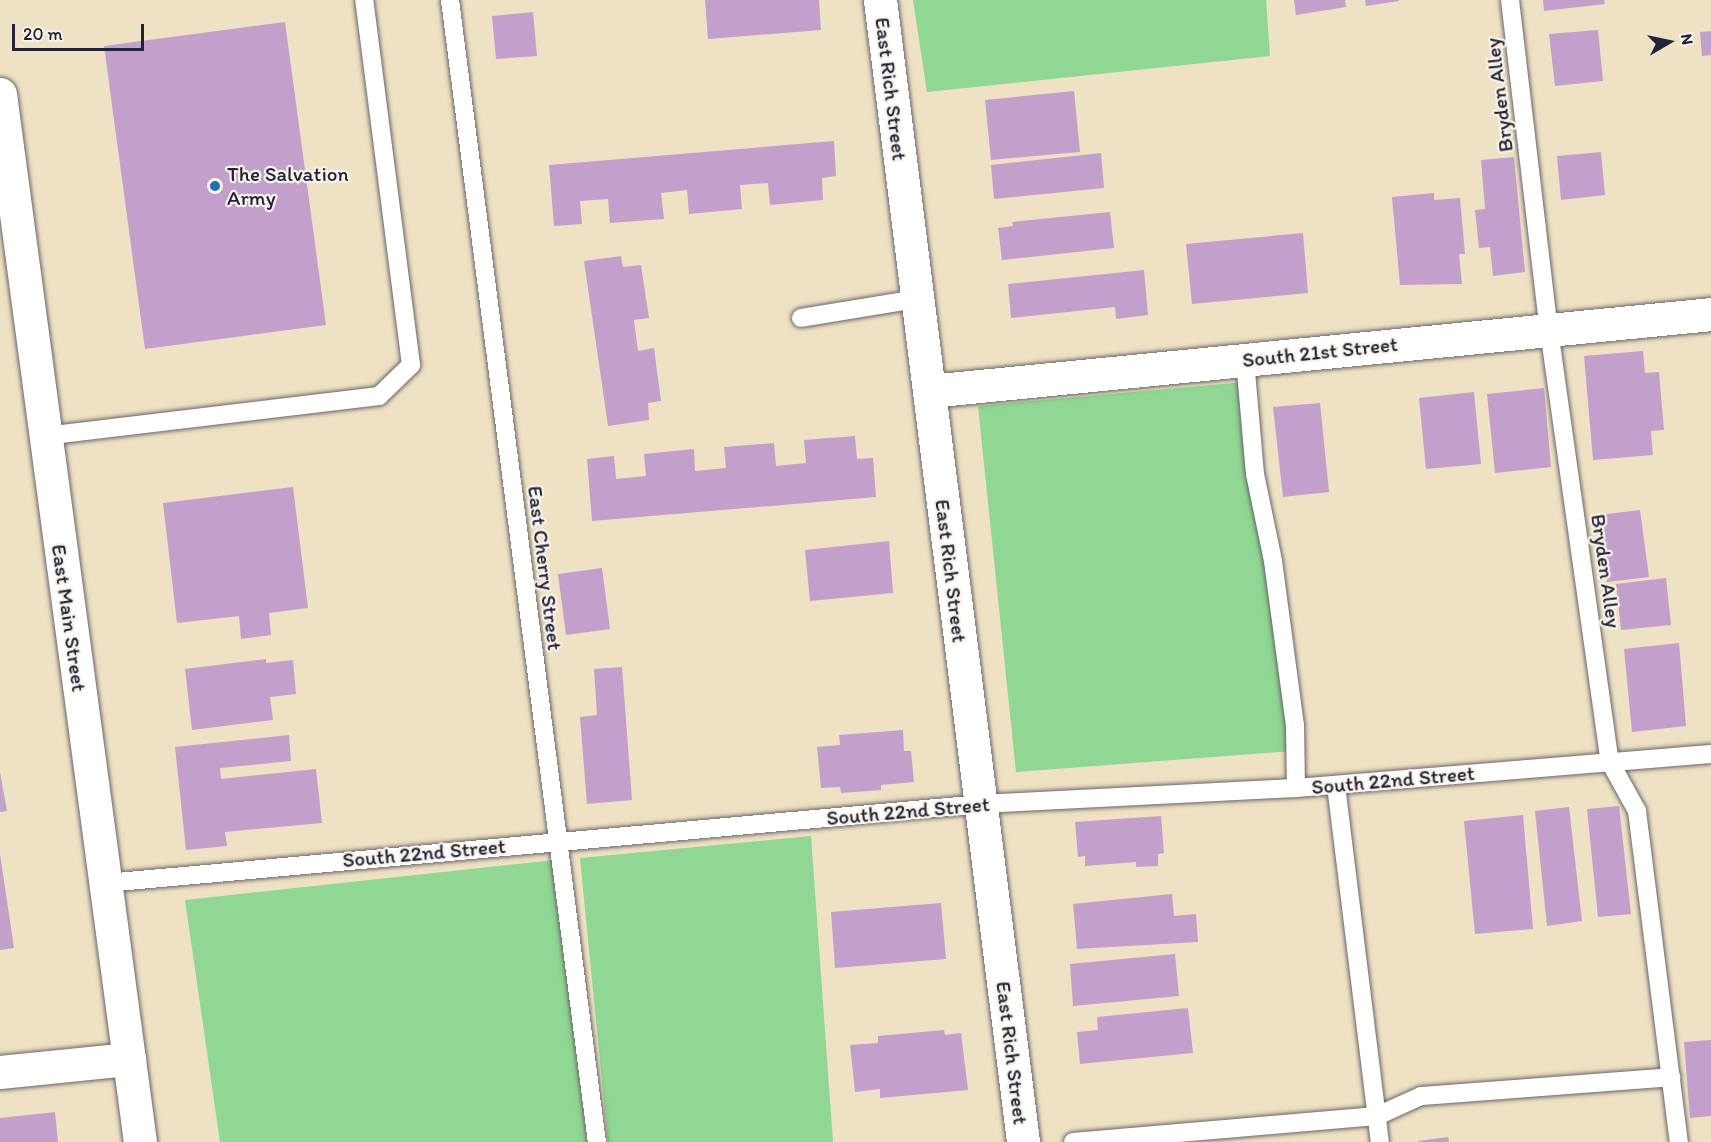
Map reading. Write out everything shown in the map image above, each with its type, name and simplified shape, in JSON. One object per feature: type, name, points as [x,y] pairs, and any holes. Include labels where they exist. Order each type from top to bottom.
[{"type":"street","name":"East Rich Street","points":[[880,0],[1023,1142]]},
{"type":"street","name":"East Main Street","points":[[0,94],[2,129],[140,1142]]},
{"type":"street","name":"South 21st Street","points":[[929,391],[1711,314]]},
{"type":"street","points":[[0,1072],[129,1059]]},
{"type":"lane","points":[[44,436],[379,396],[411,365],[364,0]]},
{"type":"lane","name":"East Cherry Street","points":[[450,0],[597,1142]]},
{"type":"lane","name":"Bryden Alley","points":[[1510,0],[1549,330],[1610,762],[1637,811],[1679,1142]]},
{"type":"lane","points":[[801,318],[917,299]]},
{"type":"lane","points":[[1245,360],[1255,474],[1273,561],[1295,725],[1296,788]]},
{"type":"lane","name":"South 22nd Street","points":[[106,883],[980,804],[1296,788],[1711,754]]},
{"type":"lane","points":[[1336,785],[1380,1142]]},
{"type":"lane","points":[[1073,1142],[1377,1116],[1422,1096],[1671,1077]]},
{"type":"green space","points":[[913,0],[1266,0],[1270,56],[927,92]]},
{"type":"green space","points":[[1245,382],[1292,751],[1016,772],[978,406]]},
{"type":"green space","points":[[811,836],[833,1142],[608,1142],[580,858]]},
{"type":"green space","points":[[555,860],[587,1142],[220,1142],[185,900]]},
{"type":"building","points":[[705,0],[819,0],[821,30],[708,39]]},
{"type":"building","points":[[1294,0],[1345,0],[1346,7],[1296,15]]},
{"type":"building","points":[[1365,0],[1399,0],[1399,1],[1366,6]]},
{"type":"building","points":[[1543,0],[1604,0],[1605,4],[1544,11]]},
{"type":"building","points":[[533,12],[537,56],[496,59],[492,16]]},
{"type":"building","name":"The Salvation Army","points":[[285,22],[326,325],[145,349],[104,46]]},
{"type":"building","points":[[1598,30],[1603,81],[1555,86],[1549,34]]},
{"type":"building","points":[[1711,31],[1711,55],[1702,56],[1700,32]]},
{"type":"building","points":[[1074,91],[1080,152],[991,160],[985,100]]},
{"type":"building","points":[[834,141],[836,176],[822,178],[823,200],[770,205],[768,183],[740,185],[742,209],[689,214],[687,190],[661,193],[664,219],[610,223],[608,199],[580,201],[582,224],[554,226],[549,165]]},
{"type":"building","points":[[1601,152],[1605,195],[1561,200],[1557,156]]},
{"type":"building","points":[[1101,153],[1104,188],[994,199],[991,165]]},
{"type":"building","points":[[1514,157],[1525,272],[1493,276],[1490,247],[1479,248],[1475,210],[1485,209],[1481,160]]},
{"type":"building","points":[[1434,193],[1434,200],[1460,198],[1465,254],[1459,254],[1462,284],[1400,285],[1392,197]]},
{"type":"building","points":[[1110,212],[1114,248],[1002,260],[998,228],[1013,226],[1012,222]]},
{"type":"building","points":[[1303,233],[1308,293],[1192,304],[1186,244]]},
{"type":"building","points":[[621,256],[623,267],[641,265],[649,318],[634,320],[638,351],[654,348],[661,401],[648,403],[649,420],[608,426],[584,261]]},
{"type":"building","points":[[1144,270],[1148,315],[1116,319],[1115,307],[1011,318],[1008,284]]},
{"type":"building","points":[[1643,351],[1645,373],[1659,372],[1664,430],[1651,431],[1653,455],[1593,460],[1584,356]]},
{"type":"building","points":[[1544,388],[1551,467],[1495,473],[1487,394]]},
{"type":"building","points":[[1474,392],[1481,464],[1426,469],[1419,398]]},
{"type":"building","points":[[1320,403],[1329,492],[1283,497],[1273,407]]},
{"type":"building","points":[[855,436],[857,459],[873,458],[876,497],[592,521],[587,459],[614,456],[616,479],[646,476],[644,454],[694,449],[695,471],[726,468],[724,447],[774,443],[776,466],[806,463],[804,440]]},
{"type":"building","points":[[293,487],[308,608],[269,613],[271,635],[241,639],[239,616],[177,623],[163,503]]},
{"type":"building","points":[[1640,510],[1649,577],[1607,582],[1599,515]]},
{"type":"building","points":[[889,541],[893,593],[810,601],[805,550]]},
{"type":"building","points":[[602,568],[610,629],[566,635],[558,574]]},
{"type":"building","points":[[1666,578],[1671,625],[1621,630],[1616,584]]},
{"type":"building","points":[[1679,643],[1686,726],[1632,732],[1624,649]]},
{"type":"building","points":[[266,659],[266,663],[293,660],[296,694],[270,697],[273,720],[192,730],[185,669]]},
{"type":"building","points":[[622,667],[632,800],[587,804],[580,717],[597,715],[594,669]]},
{"type":"building","points":[[903,730],[904,751],[911,751],[914,782],[881,785],[881,790],[841,793],[840,787],[821,788],[817,747],[840,745],[839,735]]},
{"type":"building","points":[[289,735],[291,761],[220,768],[221,779],[316,769],[322,823],[225,832],[227,846],[186,850],[175,747]]},
{"type":"building","points":[[0,772],[7,811],[0,812]]},
{"type":"building","points":[[1619,806],[1631,914],[1598,917],[1587,809]]},
{"type":"building","points":[[1569,807],[1582,921],[1547,926],[1535,811]]},
{"type":"building","points":[[1523,815],[1533,929],[1475,934],[1464,821]]},
{"type":"building","points":[[1161,816],[1164,853],[1158,854],[1158,866],[1136,867],[1136,862],[1085,866],[1085,856],[1078,857],[1075,822]]},
{"type":"building","points":[[0,854],[14,948],[0,950]]},
{"type":"building","points":[[1172,894],[1174,916],[1196,914],[1198,942],[1077,949],[1073,904]]},
{"type":"building","points":[[941,903],[946,959],[835,968],[831,912]]},
{"type":"building","points":[[1175,954],[1179,996],[1073,1006],[1070,964]]},
{"type":"building","points":[[1188,1008],[1193,1053],[1080,1064],[1077,1032],[1098,1030],[1097,1017]]},
{"type":"building","points":[[944,1030],[945,1035],[961,1033],[968,1090],[880,1098],[880,1089],[855,1092],[850,1045],[878,1043],[878,1036]]},
{"type":"building","points":[[1711,1040],[1711,1116],[1690,1118],[1684,1042]]},
{"type":"building","points":[[55,1112],[58,1142],[0,1142],[0,1118]]},
{"type":"building","points":[[1448,1137],[1449,1142],[1418,1141]]},
{"type":"place","name":"The Salvation Army","points":[[215,186]]}]
